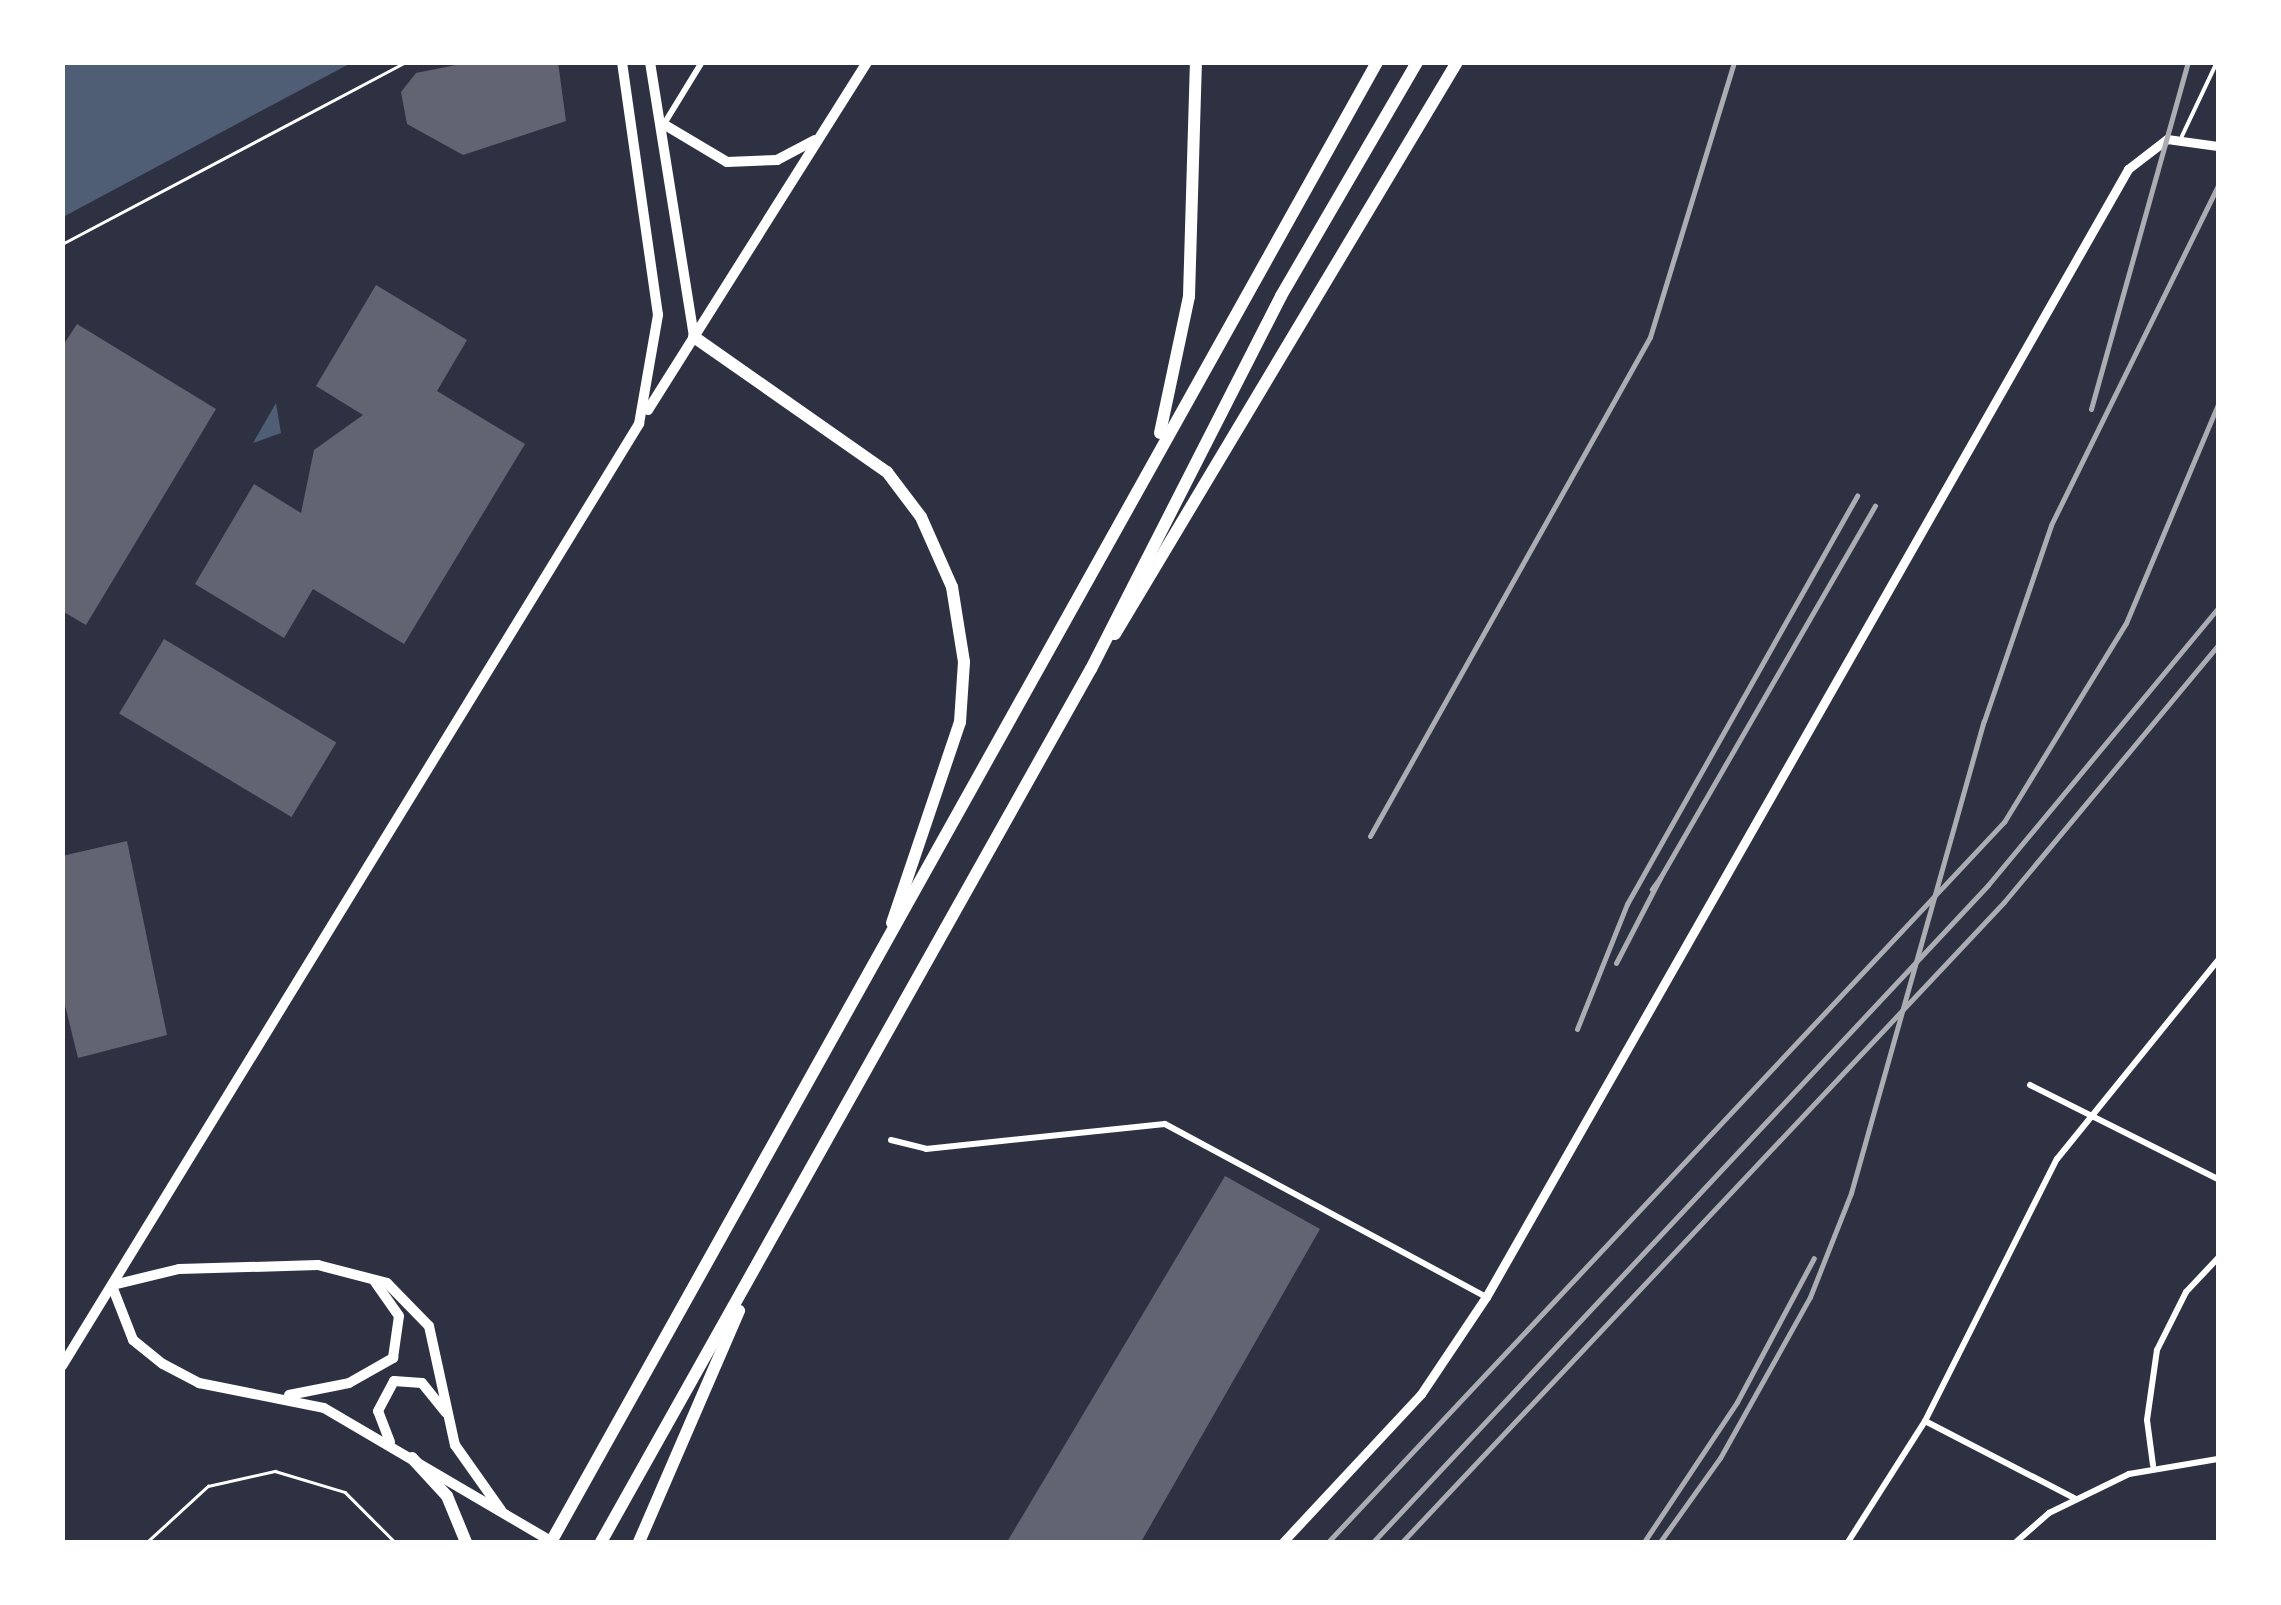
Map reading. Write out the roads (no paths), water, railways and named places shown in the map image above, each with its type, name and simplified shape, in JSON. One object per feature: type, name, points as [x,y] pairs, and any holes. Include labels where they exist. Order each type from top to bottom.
[{"type":"highway","points":[[1158,445],[1188,296],[1196,62]]},
{"type":"highway","points":[[551,1542],[1071,621],[1158,445],[1378,62]]},
{"type":"highway","points":[[602,1542],[1091,670],[1281,296],[1417,62]]},
{"type":"highway","points":[[1091,670],[1175,547],[1457,62]]},
{"type":"highway","points":[[694,336],[888,472],[926,526],[952,586],[963,646],[960,722],[882,954]]},
{"type":"highway","points":[[640,1538],[768,1244]]},
{"type":"highway","points":[[412,1458],[446,1496],[466,1542]]},
{"type":"main road","points":[[622,62],[658,315],[639,424]]},
{"type":"main road","points":[[650,62],[664,124],[694,336]]},
{"type":"main road","points":[[62,1366],[639,424],[867,62]]},
{"type":"main road","points":[[664,124],[727,162],[777,160],[821,136]]},
{"type":"main road","points":[[112,1286],[179,1269],[358,1271],[396,1288],[429,1326],[449,1419],[463,1460],[501,1510]]},
{"type":"main road","points":[[288,1395],[365,1378],[393,1358],[396,1308],[358,1271]]},
{"type":"main road","points":[[112,1286],[133,1340],[163,1364],[198,1383],[288,1395],[390,1443],[551,1542]]},
{"type":"main road","points":[[390,1443],[378,1411],[394,1381],[422,1383],[449,1419]]},
{"type":"street","points":[[664,124],[702,62]]},
{"type":"street","points":[[1282,1542],[1421,1394],[1486,1297],[2128,170],[2153,145],[2182,136],[2218,146]]},
{"type":"street","points":[[1848,1542],[1924,1420],[2039,1188],[2090,1115],[2218,960]]},
{"type":"street","points":[[2207,974],[2218,980]]},
{"type":"street","points":[[2030,1085],[2218,1179]]},
{"type":"street","points":[[891,1140],[926,1149],[1165,1124],[1486,1297]]},
{"type":"street","points":[[2153,1465],[2148,1420],[2156,1350],[2186,1292],[2218,1258]]},
{"type":"street","points":[[1924,1420],[2075,1499]]},
{"type":"street","points":[[2016,1542],[2075,1499],[2153,1465],[2218,1459]]},
{"type":"lane","points":[[2182,136],[2218,62]]},
{"type":"water","points":[[63,62],[351,62],[351,63],[63,217]]},
{"type":"water","points":[[276,403],[281,433],[253,443]]},
{"type":"railway","points":[[1370,836],[1650,337],[1734,62]]},
{"type":"railway","points":[[2091,409],[2188,62]]},
{"type":"railway","points":[[1660,1542],[1720,1458],[1810,1297],[1851,1193],[1984,721],[2051,525],[2218,185]]},
{"type":"railway","points":[[1328,1542],[2004,822],[2126,623],[2218,404]]},
{"type":"railway","points":[[1577,1029],[1627,904],[1857,495]]},
{"type":"railway","points":[[1660,878],[1875,506]]},
{"type":"railway","points":[[1373,1542],[1988,885],[2218,608]]},
{"type":"railway","points":[[1402,1542],[2004,902],[2218,645]]},
{"type":"railway","points":[[1616,963],[1660,878],[1652,889]]},
{"type":"railway","points":[[1644,1542],[1737,1402],[1814,1258]]}]
